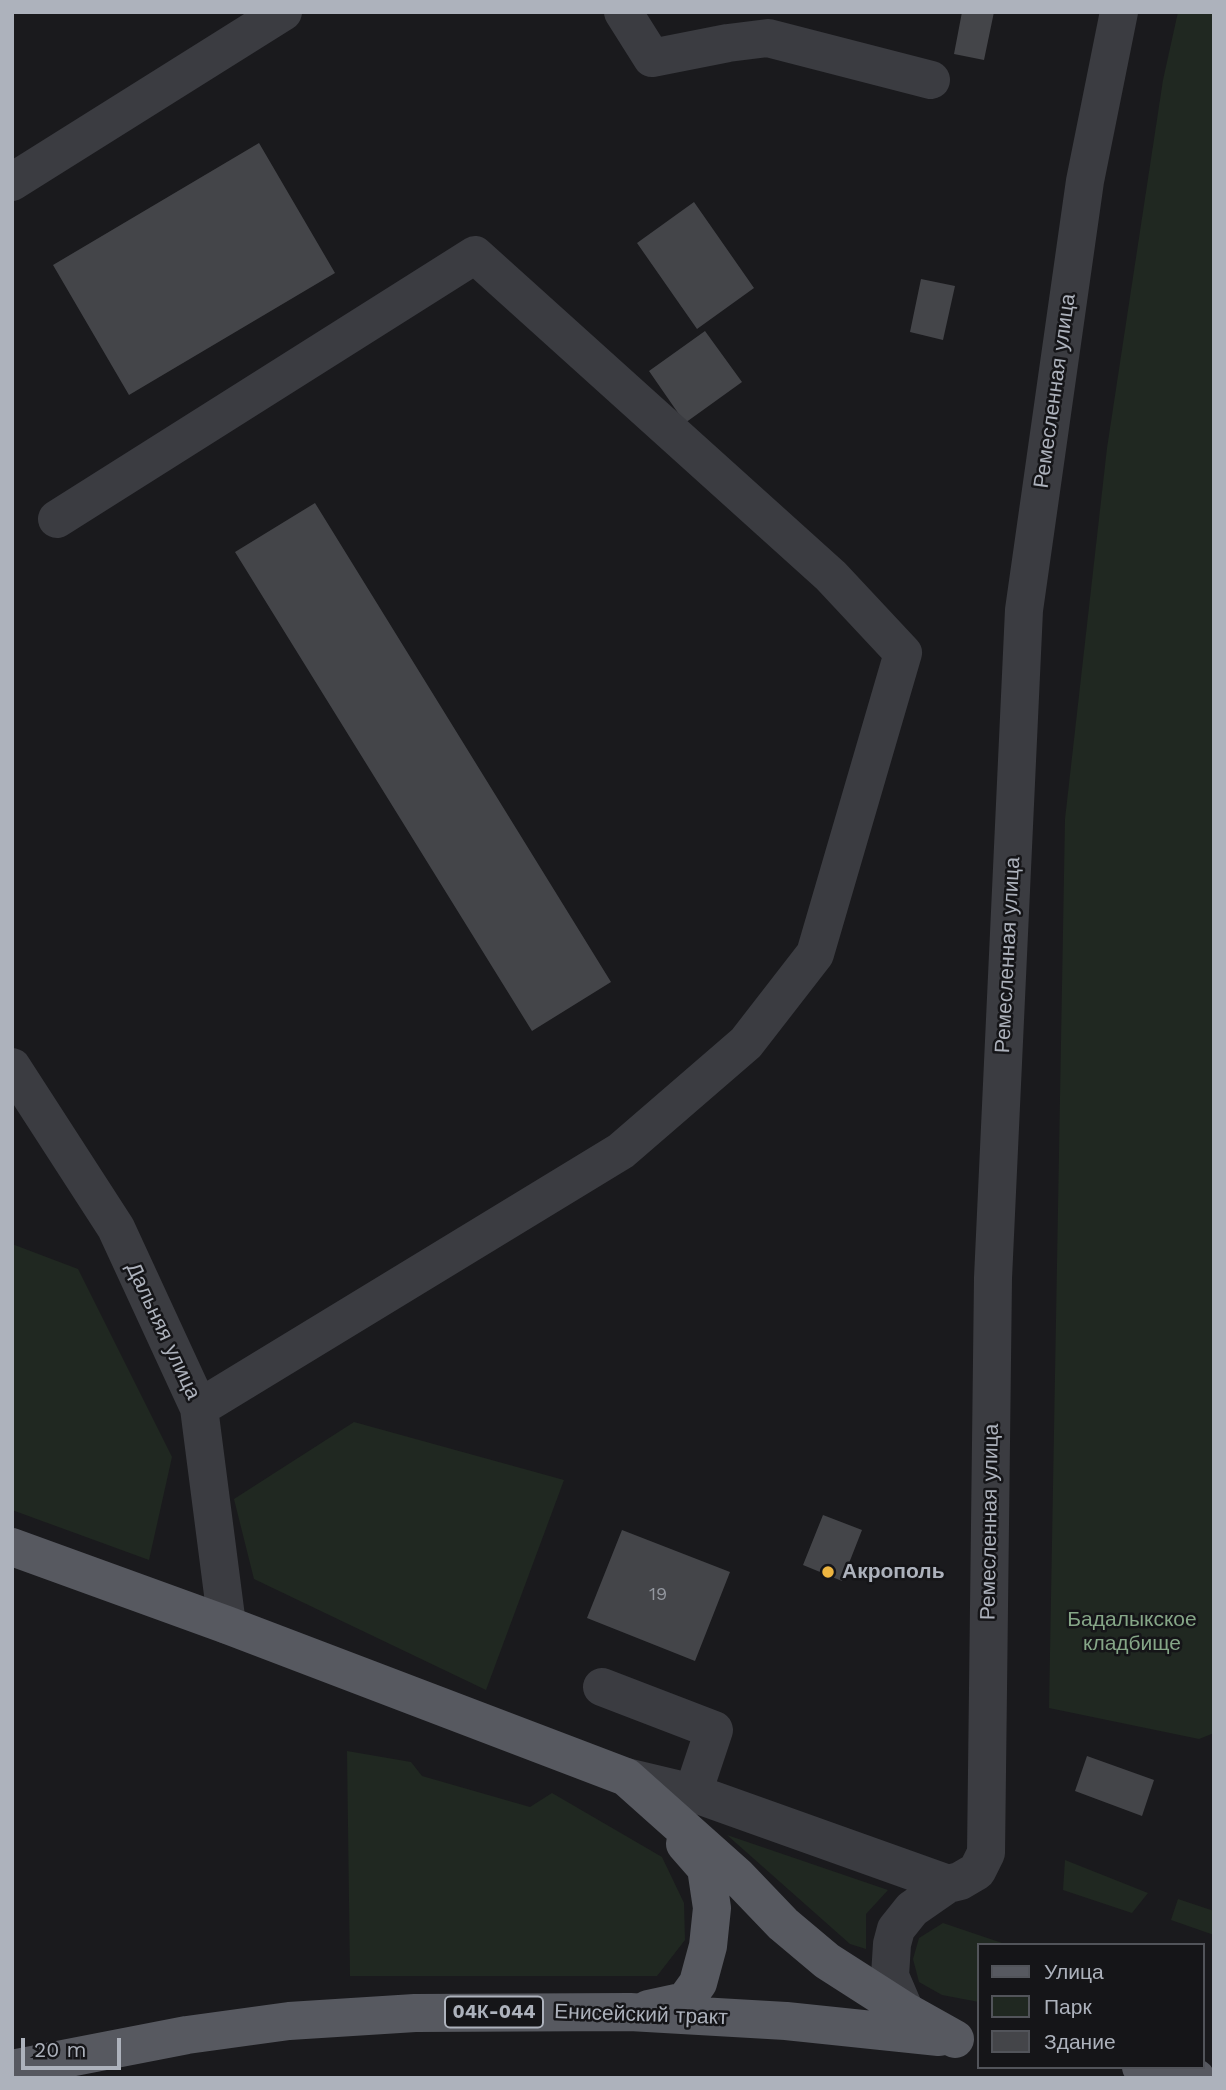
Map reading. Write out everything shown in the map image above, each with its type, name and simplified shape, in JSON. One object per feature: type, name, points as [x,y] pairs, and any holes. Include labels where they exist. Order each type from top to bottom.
[{"type":"main road","points":[[12,1548],[227,1625],[626,1777],[737,1876],[783,1924],[827,1961],[905,2011],[967,2040]]},
{"type":"main road","points":[[626,1777],[706,1868],[712,1908],[708,1945],[698,1983],[685,2001],[630,2012]]},
{"type":"main road","name":"Енисейский тракт","points":[[12,2069],[174,2038],[289,2021],[415,2013],[630,2012],[786,2021],[967,2040]]},
{"type":"main road","points":[[1151,2069],[1195,2078]]},
{"type":"street","points":[[12,182],[283,12]]},
{"type":"street","points":[[623,12],[652,58],[728,43],[772,25],[931,80]]},
{"type":"street","name":"Ремесленная улица","points":[[905,2011],[890,1976],[896,1929],[912,1909],[948,1884],[960,1881],[977,1871],[986,1853],[993,1278],[1024,610],[1084,181],[1119,12]]},
{"type":"street","points":[[57,519],[475,255],[831,576],[902,653],[815,954],[746,1043],[621,1151],[199,1408]]},
{"type":"street","name":"Дальняя улица","points":[[12,1067],[116,1228],[199,1408],[227,1625]]},
{"type":"street","points":[[602,1687],[714,1730],[693,1793]]},
{"type":"street","points":[[626,1777],[693,1793],[948,1884]]},
{"type":"green space","name":"Бадалыкское кладбище","points":[[1178,12],[1214,12],[1214,1733],[1199,1739],[1049,1708],[1065,819],[1107,448],[1163,80]]},
{"type":"green space","points":[[12,1244],[78,1269],[172,1457],[149,1560],[12,1510]]},
{"type":"green space","points":[[354,1422],[564,1480],[486,1690],[254,1579],[234,1499]]},
{"type":"green space","points":[[347,1751],[411,1762],[422,1776],[530,1807],[552,1793],[662,1857],[684,1903],[685,1940],[657,1976],[350,1976]]},
{"type":"green space","points":[[727,1835],[888,1890],[866,1914],[866,1949],[850,1944]]},
{"type":"green space","points":[[1065,1860],[1148,1893],[1132,1913],[1063,1890]]},
{"type":"green space","points":[[1178,1899],[1214,1911],[1214,1935],[1171,1920]]},
{"type":"green space","points":[[943,1923],[1002,1943],[978,1943],[978,2002],[942,1995],[919,1982],[913,1959],[919,1938]]},
{"type":"building","points":[[962,12],[994,12],[984,60],[954,54]]},
{"type":"building","points":[[259,143],[335,273],[129,395],[53,265]]},
{"type":"building","points":[[694,202],[754,288],[697,329],[637,243]]},
{"type":"building","points":[[921,279],[955,286],[943,340],[910,332]]},
{"type":"building","points":[[705,331],[742,382],[685,423],[649,371]]},
{"type":"building","points":[[315,503],[611,982],[532,1031],[235,552]]},
{"type":"building","points":[[823,1515],[862,1530],[842,1581],[803,1565]]},
{"type":"building","points":[[622,1530],[730,1572],[695,1661],[587,1618]]},
{"type":"building","points":[[1087,1756],[1154,1780],[1142,1816],[1075,1791]]},
{"type":"place","name":"Акрополь","points":[[828,1572]]}]
